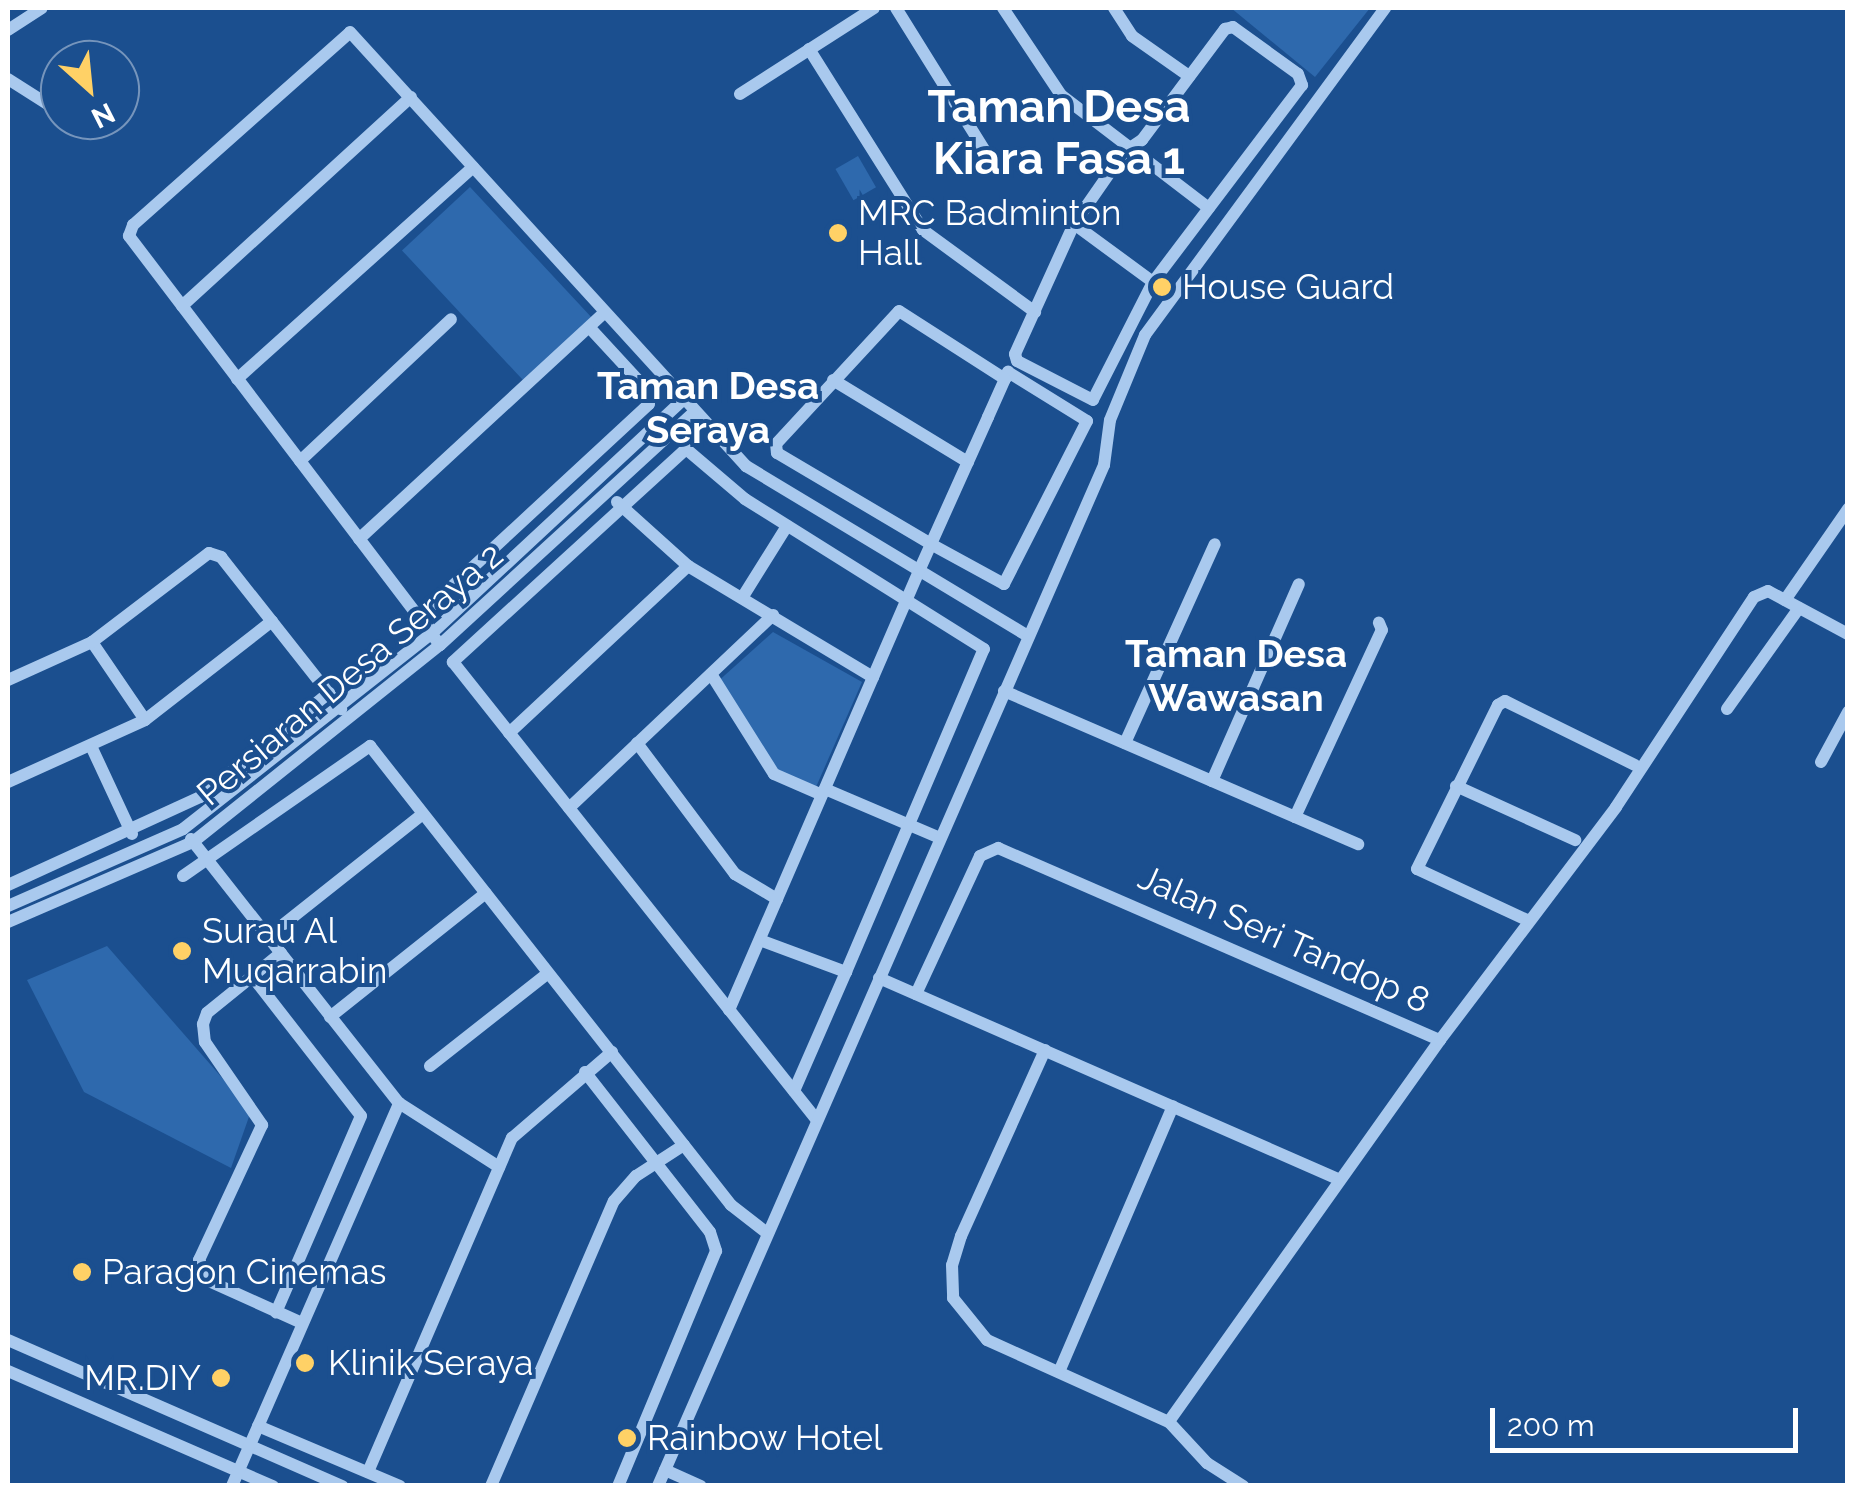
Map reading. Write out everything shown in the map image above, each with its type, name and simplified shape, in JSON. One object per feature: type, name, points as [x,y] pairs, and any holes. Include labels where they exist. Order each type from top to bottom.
[{"type":"street","points":[[8,30],[42,8]]},
{"type":"street","points":[[740,94],[874,8]]},
{"type":"street","points":[[896,8],[992,162]]},
{"type":"street","points":[[1003,8],[1061,95],[1209,208]]},
{"type":"street","points":[[1114,8],[1132,36],[1189,76]]},
{"type":"street","points":[[658,1486],[1104,465],[1106,435],[1146,335],[1384,8]]},
{"type":"street","points":[[1229,26],[1301,79],[1302,88],[1153,282],[1093,400],[1016,361],[1015,354],[1074,224],[1128,148],[1142,140],[1189,76],[1229,26]]},
{"type":"street","points":[[436,640],[129,236],[133,225],[345,33],[354,33],[692,414],[761,478],[1028,636]]},
{"type":"street","points":[[810,49],[922,230],[1034,312]]},
{"type":"street","points":[[8,79],[40,99]]},
{"type":"street","points":[[182,306],[411,97]]},
{"type":"street","points":[[237,379],[473,167]]},
{"type":"street","points":[[1074,224],[1153,282]]},
{"type":"street","points":[[729,1010],[931,544],[968,462],[1005,379],[1008,372],[1084,418],[1087,426],[1007,583],[931,544],[775,451],[833,380],[902,311],[1005,379]]},
{"type":"street","points":[[359,538],[603,314]]},
{"type":"street","points":[[300,461],[450,319]]},
{"type":"street","points":[[418,617],[649,404],[648,392],[589,327]]},
{"type":"street","points":[[833,380],[968,462]]},
{"type":"street","name":"Persiaran Desa Seraya 2","points":[[8,906],[184,829],[436,640],[681,402]]},
{"type":"street","name":"Persiaran Desa Seraya 2","points":[[8,922],[194,842],[608,493],[692,414]]},
{"type":"street","points":[[794,1091],[984,649],[908,598],[786,526],[686,449],[453,662],[816,1119]]},
{"type":"street","points":[[608,493],[688,566],[873,677]]},
{"type":"street","points":[[1785,600],[1848,509]]},
{"type":"street","points":[[742,598],[786,526]]},
{"type":"street","points":[[1125,743],[1216,544]]},
{"type":"street","points":[[8,680],[92,642],[209,553],[221,557],[342,708]]},
{"type":"street","points":[[509,732],[688,566]]},
{"type":"street","points":[[1212,781],[1298,584]]},
{"type":"street","points":[[1440,1040],[1625,794],[1754,596],[1764,590],[1848,634]]},
{"type":"street","points":[[1727,709],[1799,608]]},
{"type":"street","points":[[568,808],[773,615]]},
{"type":"street","points":[[8,782],[144,720],[272,622]]},
{"type":"street","points":[[1295,817],[1382,630],[1379,623]]},
{"type":"street","points":[[92,642],[144,720]]},
{"type":"street","points":[[711,674],[774,774],[940,838]]},
{"type":"street","points":[[1004,691],[1358,844]]},
{"type":"street","points":[[8,885],[200,796],[329,693]]},
{"type":"street","points":[[1527,920],[1417,869],[1498,705],[1505,701],[1634,766]]},
{"type":"street","points":[[1820,762],[1848,712]]},
{"type":"street","points":[[182,876],[208,863],[365,744],[732,1204],[767,1234]]},
{"type":"street","points":[[637,744],[735,874],[777,900]]},
{"type":"street","points":[[91,746],[138,848]]},
{"type":"street","points":[[1456,786],[1576,840]]},
{"type":"street","points":[[284,924],[422,814]]},
{"type":"street","points":[[184,829],[399,1104],[499,1167]]},
{"type":"street","name":"Jalan Seri Tandop 8","points":[[916,994],[980,856],[998,848],[1440,1040],[1338,1178],[1169,1422]]},
{"type":"street","points":[[330,1017],[486,893]]},
{"type":"street","points":[[760,940],[846,972]]},
{"type":"street","points":[[280,954],[207,1013],[203,1024],[206,1042],[262,1126],[199,1260],[208,1280],[302,1323]]},
{"type":"street","points":[[430,1066],[548,973]]},
{"type":"street","points":[[252,976],[359,1110],[362,1123],[276,1312]]},
{"type":"street","points":[[879,978],[1338,1178]]},
{"type":"street","points":[[1045,1050],[961,1236],[951,1288],[975,1331],[1169,1422],[1207,1464],[1243,1486]]},
{"type":"street","points":[[368,1472],[520,1126],[612,1052]]},
{"type":"street","points":[[585,1072],[710,1232],[715,1264],[618,1486]]},
{"type":"street","points":[[232,1486],[399,1104]]},
{"type":"street","points":[[1059,1372],[1173,1106]]},
{"type":"street","points":[[362,1123],[384,1133]]},
{"type":"street","points":[[490,1486],[614,1201],[654,1164],[684,1145]]},
{"type":"street","points":[[8,1340],[342,1486]]},
{"type":"street","points":[[8,1371],[274,1486]]},
{"type":"street","points":[[258,1426],[400,1486]]},
{"type":"street","points":[[665,1470],[699,1485]]},
{"type":"shaded area","points":[[1231,8],[1370,8],[1315,77]]},
{"type":"shaded area","points":[[858,156],[876,187],[853,200],[835,169]]},
{"type":"shaded area","points":[[470,187],[591,317],[523,381],[402,250]]},
{"type":"shaded area","points":[[773,632],[862,682],[816,787],[777,770],[715,684]]},
{"type":"shaded area","points":[[107,946],[251,1111],[231,1168],[84,1092],[27,980]]},
{"type":"place","name":"MRC Badminton Hall","points":[[838,233]]},
{"type":"place","name":"House Guard","points":[[1162,287]]},
{"type":"place","name":"Surau Al Muqarrabin","points":[[182,951]]},
{"type":"place","name":"Paragon Cinemas","points":[[82,1272]]},
{"type":"place","name":"Klinik Seraya","points":[[305,1363]]},
{"type":"place","name":"MR.DIY","points":[[221,1378]]},
{"type":"place","name":"Rainbow Hotel","points":[[627,1438]]},
{"type":"district","name":"Taman Desa Kiara Fasa 1","points":[[1059,133]]},
{"type":"district","name":"Taman Desa Seraya","points":[[708,408]]},
{"type":"district","name":"Taman Desa Wawasan","points":[[1236,676]]}]
